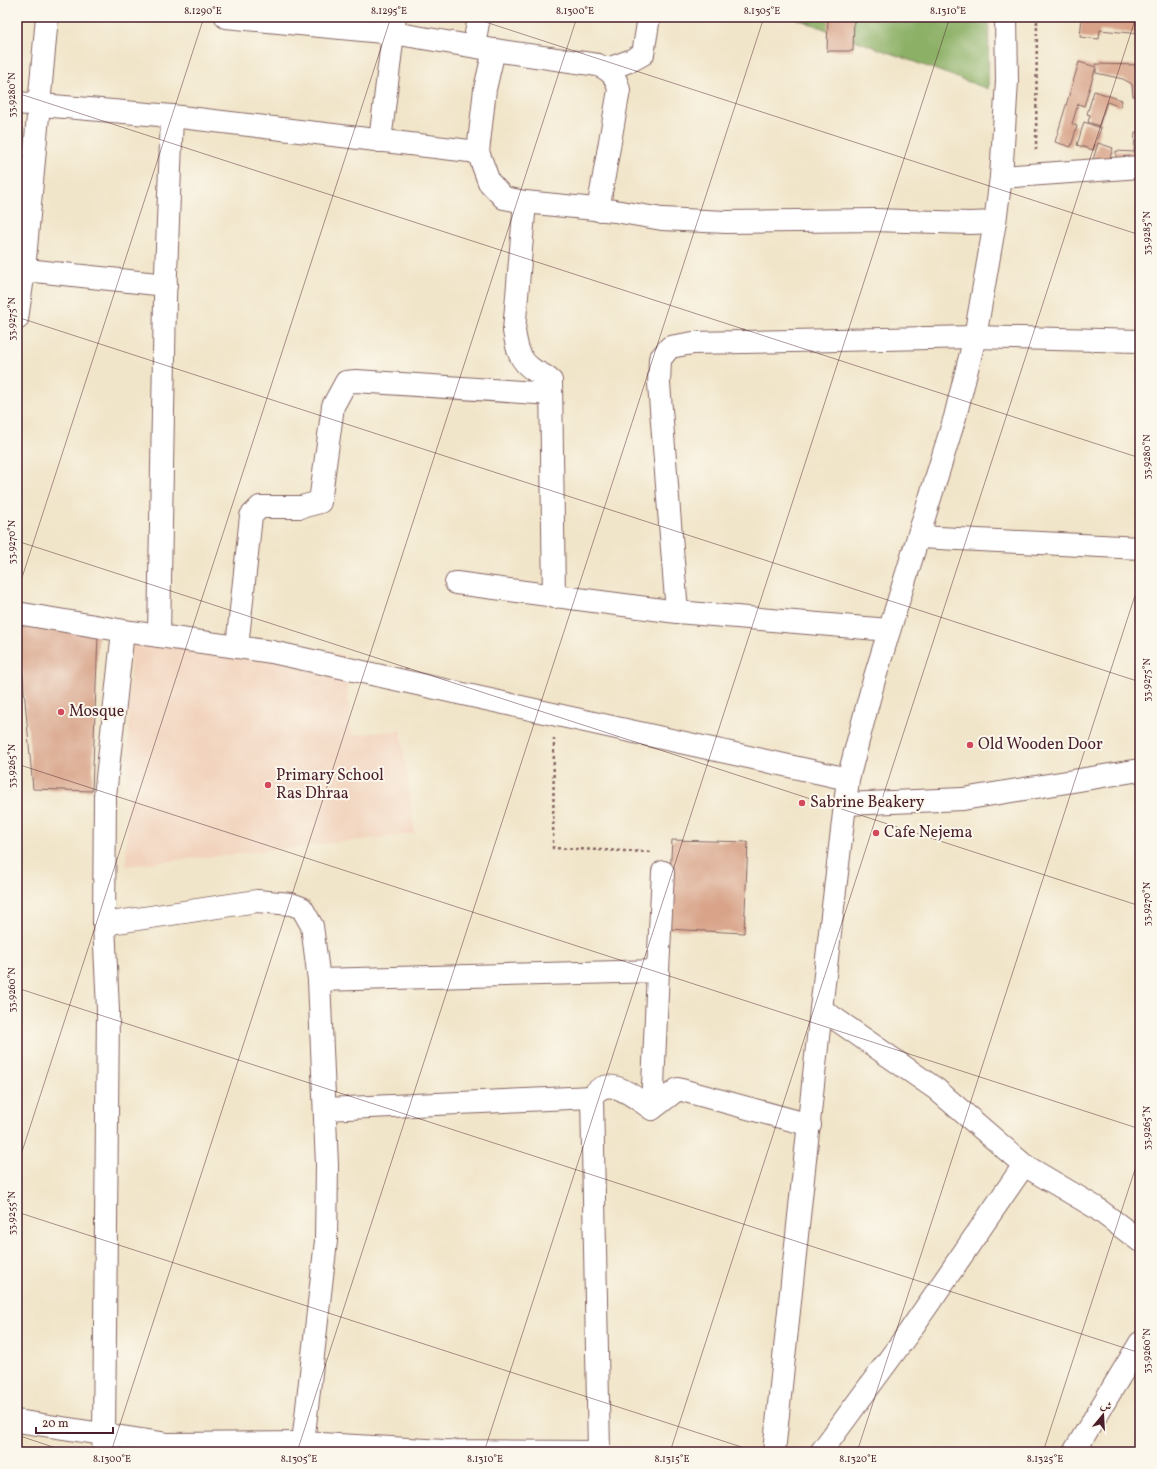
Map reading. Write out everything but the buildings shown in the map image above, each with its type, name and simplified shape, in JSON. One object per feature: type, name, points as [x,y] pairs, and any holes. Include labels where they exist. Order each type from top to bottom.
[{"type":"street","points":[[17,319],[27,104],[47,17]]},
{"type":"street","points":[[226,17],[394,25],[484,48],[598,65],[608,69],[617,79],[619,90],[598,210]]},
{"type":"street","points":[[479,17],[484,48],[485,89],[478,152],[489,182],[504,198],[525,202],[615,211],[662,219],[726,222],[874,220],[970,223],[995,222]]},
{"type":"street","points":[[608,69],[643,54],[649,17]]},
{"type":"street","points":[[774,1452],[810,1125],[821,1009],[848,779],[889,630],[955,417],[975,337],[995,222],[1001,177],[1007,82],[1006,17]]},
{"type":"street","points":[[380,141],[394,25]]},
{"type":"street","points":[[27,104],[172,116],[478,152]]},
{"type":"street","points":[[159,636],[166,285],[172,116]]},
{"type":"street","points":[[1001,177],[1036,176],[1140,167]]},
{"type":"street","points":[[525,202],[514,331],[517,352],[524,363],[551,381],[554,597]]},
{"type":"street","points":[[20,270],[166,285]]},
{"type":"street","points":[[677,612],[659,384],[660,359],[670,347],[693,343],[975,337],[1140,341]]},
{"type":"street","points":[[238,647],[251,516],[260,507],[301,507],[320,502],[333,406],[346,382],[356,381],[552,394]]},
{"type":"street","points":[[919,537],[1140,548]]},
{"type":"street","points":[[456,583],[677,612],[889,630]]},
{"type":"street","points":[[17,613],[159,636],[280,653],[848,779]]},
{"type":"street","points":[[104,1444],[108,1010],[104,924],[105,796],[123,630]]},
{"type":"street","points":[[845,804],[963,800],[1140,770]]},
{"type":"street","points":[[652,1109],[663,872]]},
{"type":"street","points":[[104,924],[257,901],[291,904],[302,908],[312,926],[319,980],[328,1165],[326,1241],[303,1443]]},
{"type":"street","points":[[319,980],[658,972]]},
{"type":"street","points":[[821,1009],[936,1089],[1024,1165],[1095,1207],[1140,1241]]},
{"type":"street","points":[[17,1422],[104,1444],[175,1448],[303,1443],[402,1450],[599,1452],[592,1097],[596,1091],[603,1087],[615,1086],[652,1109]]},
{"type":"street","points":[[652,1109],[678,1089],[810,1125]]},
{"type":"street","points":[[325,1109],[592,1097]]},
{"type":"street","points":[[821,1452],[907,1335],[1024,1165]]},
{"type":"street","points":[[1074,1452],[1140,1343]]},
{"type":"path","points":[[1036,176],[1037,17]]},
{"type":"path","points":[[554,713],[553,848],[665,853],[663,872]]},
{"type":"shaded area","name":"Primary School Ras Dhraa","points":[[131,632],[344,655],[352,735],[401,730],[415,834],[126,866]]},
{"type":"green space","points":[[792,17],[989,17],[988,89]]},
{"type":"place","name":"Mosque","points":[[61,712]]},
{"type":"place","name":"Old Wooden Door","points":[[970,745]]},
{"type":"place","name":"Primary School Ras Dhraa","points":[[268,785]]},
{"type":"place","name":"Sabrine Beakery","points":[[802,803]]},
{"type":"place","name":"Cafe Nejema","points":[[876,833]]}]
